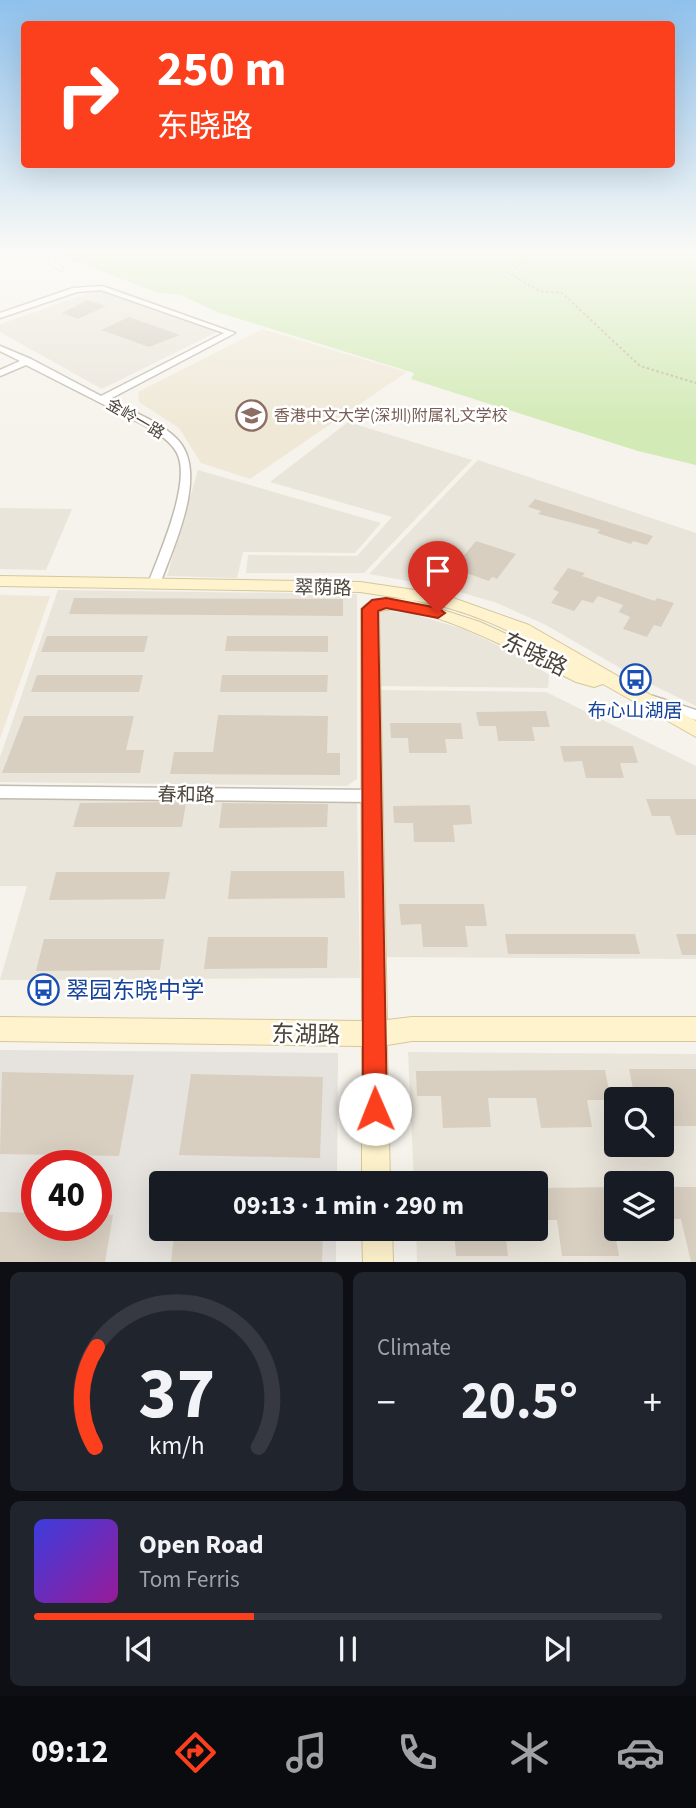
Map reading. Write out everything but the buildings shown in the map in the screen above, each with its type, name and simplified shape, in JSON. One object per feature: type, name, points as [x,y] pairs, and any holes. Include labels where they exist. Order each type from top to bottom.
[{"type":"street","points":[[0,316],[18,310]]},
{"type":"street","points":[[102,399],[231,333],[165,310]]},
{"type":"street","name":"金岭一路","points":[[0,348],[102,399],[167,435],[178,446],[185,460],[182,498],[154,584]]},
{"type":"street","points":[[0,373],[27,362]]},
{"type":"street","name":"翠荫路","points":[[0,581],[360,587],[421,595],[475,610],[523,629],[696,730]]},
{"type":"street","name":"东晓路","points":[[376,1171],[370,609],[374,605],[386,603],[438,613],[485,630],[583,677],[594,680],[607,677]]},
{"type":"street","points":[[636,697],[696,715]]},
{"type":"street","name":"春和路","points":[[0,792],[372,796]]},
{"type":"street","name":"东湖路","points":[[0,1029],[374,1034],[412,1029],[696,1029]]},
{"type":"street","points":[[377,1241],[378,1262]]},
{"type":"path","points":[[580,310],[640,366],[696,383]]},
{"type":"shaded area","points":[[41,310],[175,310],[225,328],[102,389],[0,332],[0,324]]},
{"type":"shaded area","name":"香港中文大学(深圳)附属礼文学校","points":[[262,329],[407,372],[250,479],[201,463],[179,428],[139,402],[138,392]]},
{"type":"shaded area","points":[[348,422],[472,460],[364,573],[246,573],[248,555],[357,556],[392,517],[270,482]]},
{"type":"shaded area","points":[[478,460],[696,533],[696,706],[634,676],[546,625],[497,603],[446,588],[369,574]]},
{"type":"shaded area","points":[[198,470],[381,523],[355,553],[243,552],[237,578],[167,576]]},
{"type":"shaded area","points":[[0,508],[72,509],[46,570],[0,569]]},
{"type":"shaded area","points":[[58,590],[357,594],[357,779],[347,786],[0,782],[0,757]]},
{"type":"shaded area","points":[[0,595],[50,596],[0,739]]},
{"type":"shaded area","points":[[378,610],[413,614],[466,630],[522,657],[549,675],[548,688],[380,686]]},
{"type":"shaded area","points":[[379,690],[546,692],[696,766],[696,959],[385,957]]},
{"type":"shaded area","points":[[0,798],[357,800],[360,978],[0,980],[27,886],[0,886]]},
{"type":"shaded area","points":[[0,1050],[338,1053],[337,1171],[149,1171],[149,1241],[336,1241],[336,1262],[0,1262]]},
{"type":"shaded area","points":[[408,1052],[696,1054],[696,1262],[417,1262],[416,1241],[548,1241],[548,1171],[413,1171]]},
{"type":"green space","points":[[213,310],[696,310],[696,465],[638,451],[411,379],[414,373]]},
{"type":"place","name":"香港中文大学(深圳)附属礼文学校","points":[[251,415]]},
{"type":"place","name":"布心山湖居","points":[[635,679]]},
{"type":"place","name":"翠园东晓中学","points":[[43,990]]},
{"type":"route","points":[[375,1109],[370,609],[377,604],[386,603],[438,613]]}]
